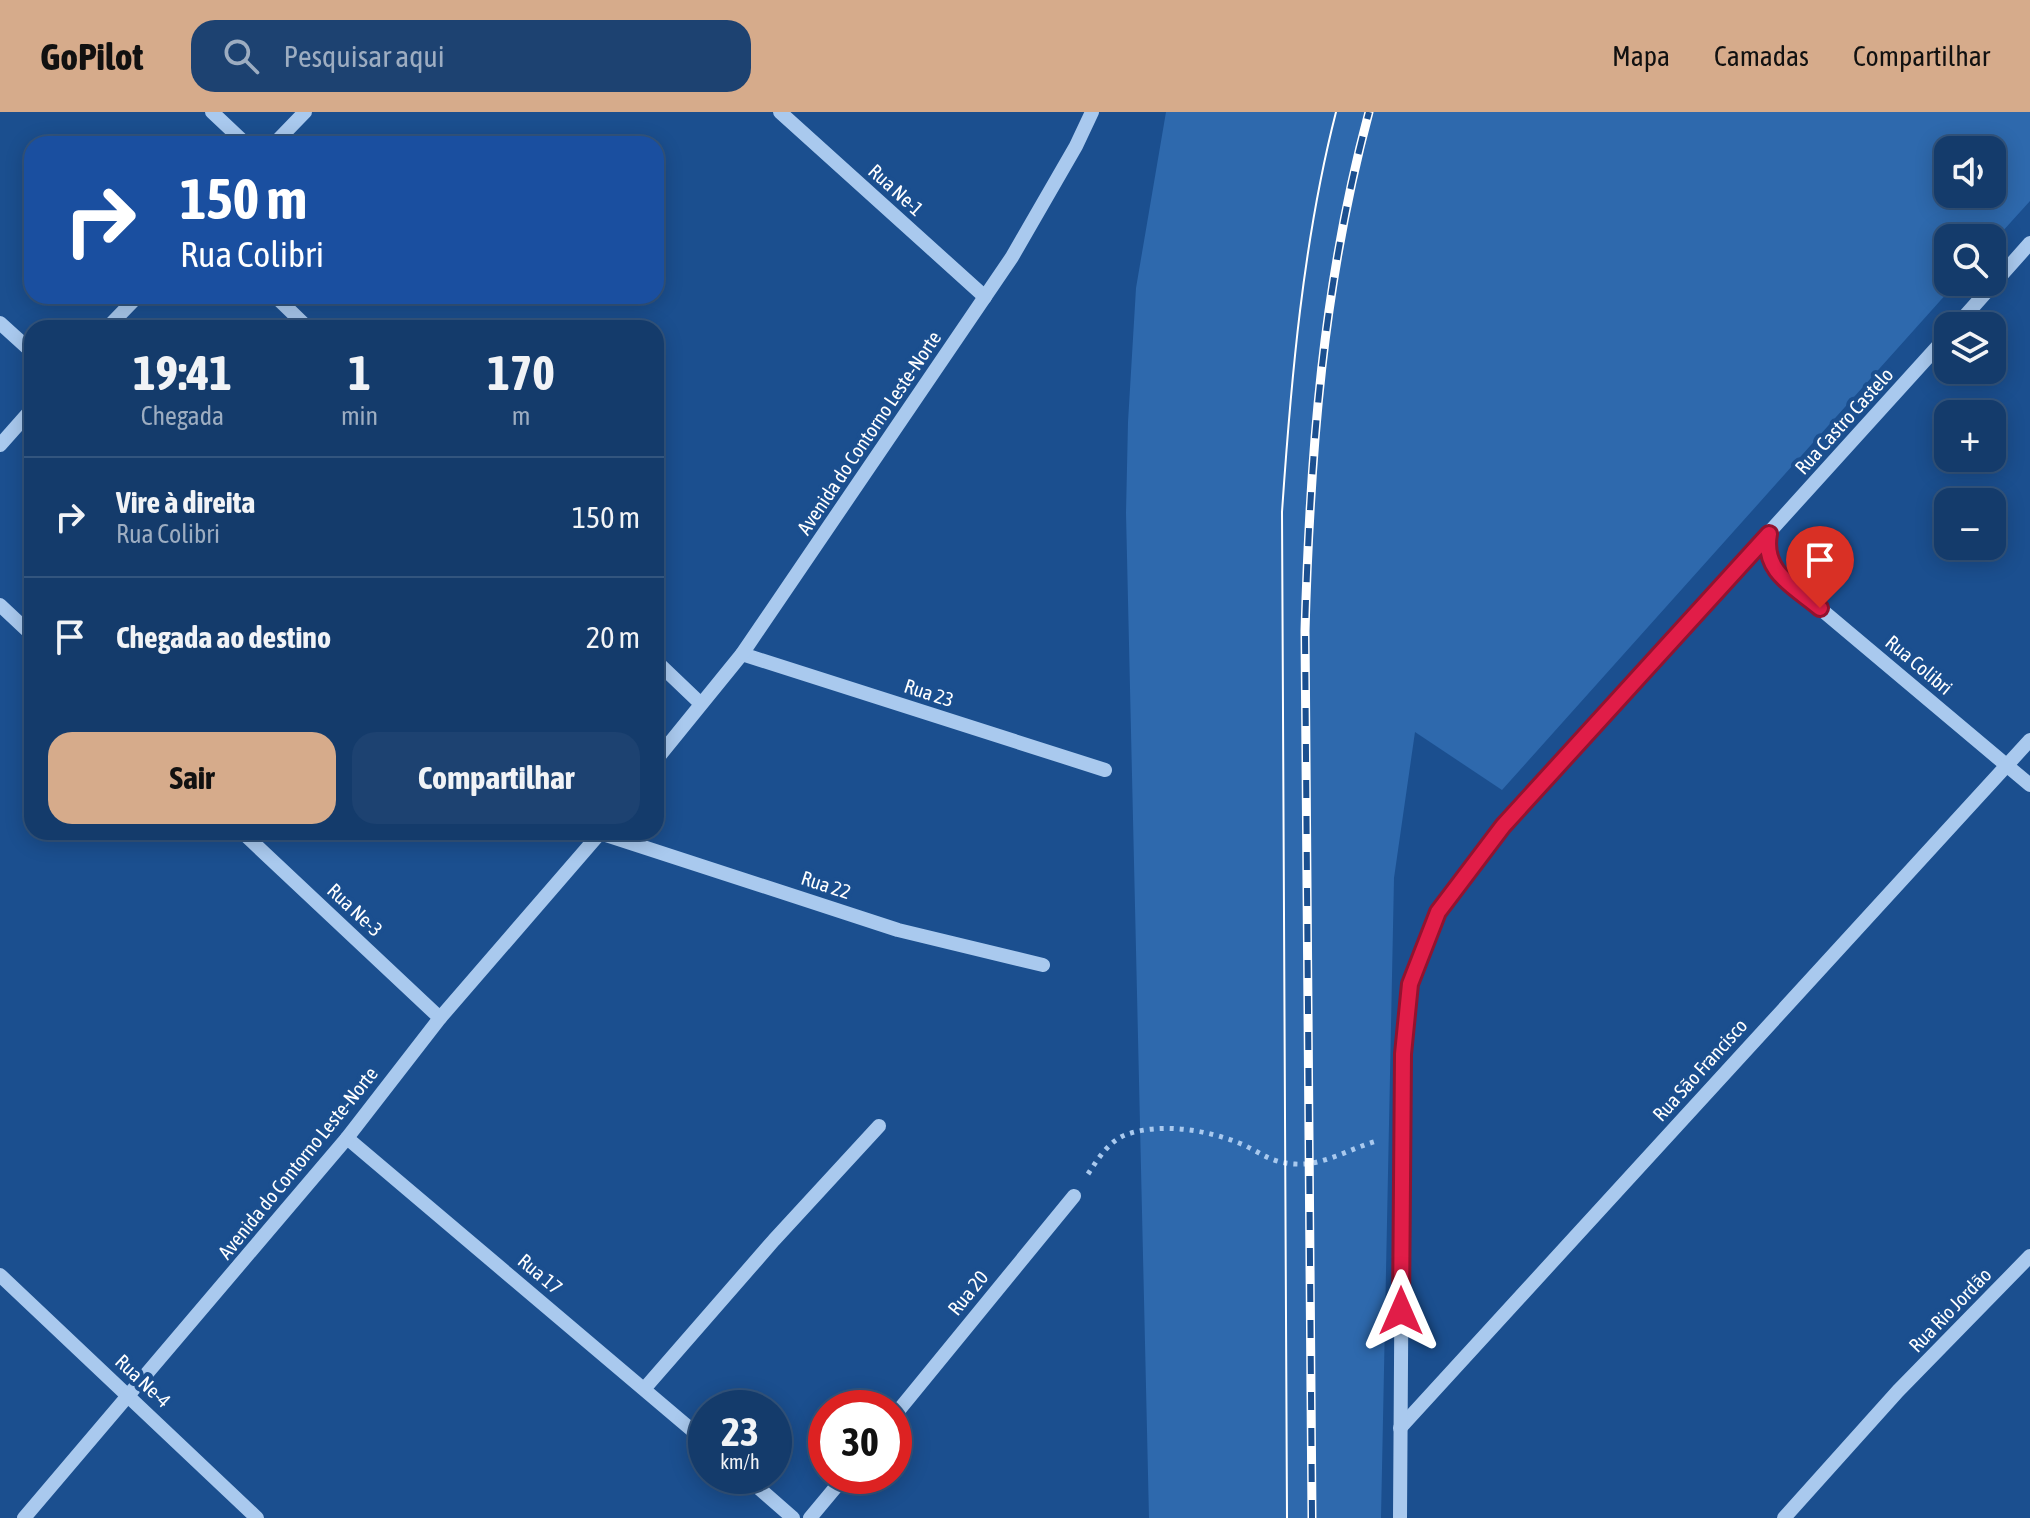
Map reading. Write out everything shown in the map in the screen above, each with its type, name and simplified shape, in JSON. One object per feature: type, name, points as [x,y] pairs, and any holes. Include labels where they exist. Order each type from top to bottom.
[{"type":"street","points":[[212,112],[238,136]]},
{"type":"street","points":[[282,136],[305,112]]},
{"type":"street","name":"Rua Ne-1","points":[[780,112],[985,297]]},
{"type":"street","name":"Avenida do Contorno Leste-Norte","points":[[664,750],[742,654],[1020,245],[1092,112]]},
{"type":"street","points":[[1968,312],[2030,243]]},
{"type":"street","points":[[115,320],[130,304]]},
{"type":"street","points":[[283,304],[300,320]]},
{"type":"street","points":[[0,323],[24,345]]},
{"type":"street","name":"Rua Castro Castelo","points":[[1400,1518],[1403,1054],[1410,984],[1438,912],[1503,826],[1934,351]]},
{"type":"street","points":[[0,445],[24,418]]},
{"type":"street","name":"Rua Colibri","points":[[1769,534],[1768,557],[1773,569],[2030,785]]},
{"type":"street","points":[[0,605],[24,628]]},
{"type":"street","name":"Rua 23","points":[[742,654],[1105,770]]},
{"type":"street","points":[[664,669],[700,703]]},
{"type":"street","name":"Rua São Francisco","points":[[1400,1428],[2030,740]]},
{"type":"street","name":"Rua Ne-3","points":[[251,840],[440,1018]]},
{"type":"street","name":"Avenida do Contorno Leste-Norte","points":[[24,1518],[347,1138],[440,1018],[594,840]]},
{"type":"street","name":"Rua 22","points":[[625,840],[898,930],[1043,965]]},
{"type":"street","points":[[645,1388],[879,1126]]},
{"type":"street","name":"Rua 17","points":[[347,1138],[688,1426]]},
{"type":"street","name":"Rua 20","points":[[912,1394],[1074,1196]]},
{"type":"street","name":"Rua Rio Jordão","points":[[1784,1518],[1898,1391],[2030,1256]]},
{"type":"street","name":"Rua Ne-4","points":[[0,1275],[257,1518]]},
{"type":"street","points":[[766,1494],[793,1518]]},
{"type":"street","points":[[810,1518],[830,1494]]},
{"type":"path","points":[[1074,1196],[1104,1150],[1124,1135],[1149,1130],[1210,1133],[1243,1145],[1269,1160],[1299,1165],[1401,1135]]},
{"type":"shaded area","points":[[1166,112],[2030,112],[2030,201],[2006,228],[2006,224],[1934,224],[1934,296],[1944,296],[1502,790],[1415,732],[1394,878],[1381,1518],[1149,1518],[1126,513],[1136,288]]},
{"type":"tram line","points":[[1287,1518],[1282,512],[1294,361],[1307,260],[1336,112]]},
{"type":"railway","points":[[1312,1518],[1307,565],[1315,434],[1330,305],[1340,240],[1369,112]]},
{"type":"route","points":[[1401,1311],[1403,1054],[1410,984],[1438,912],[1503,826],[1769,534],[1768,557],[1773,569],[1820,608]]}]
